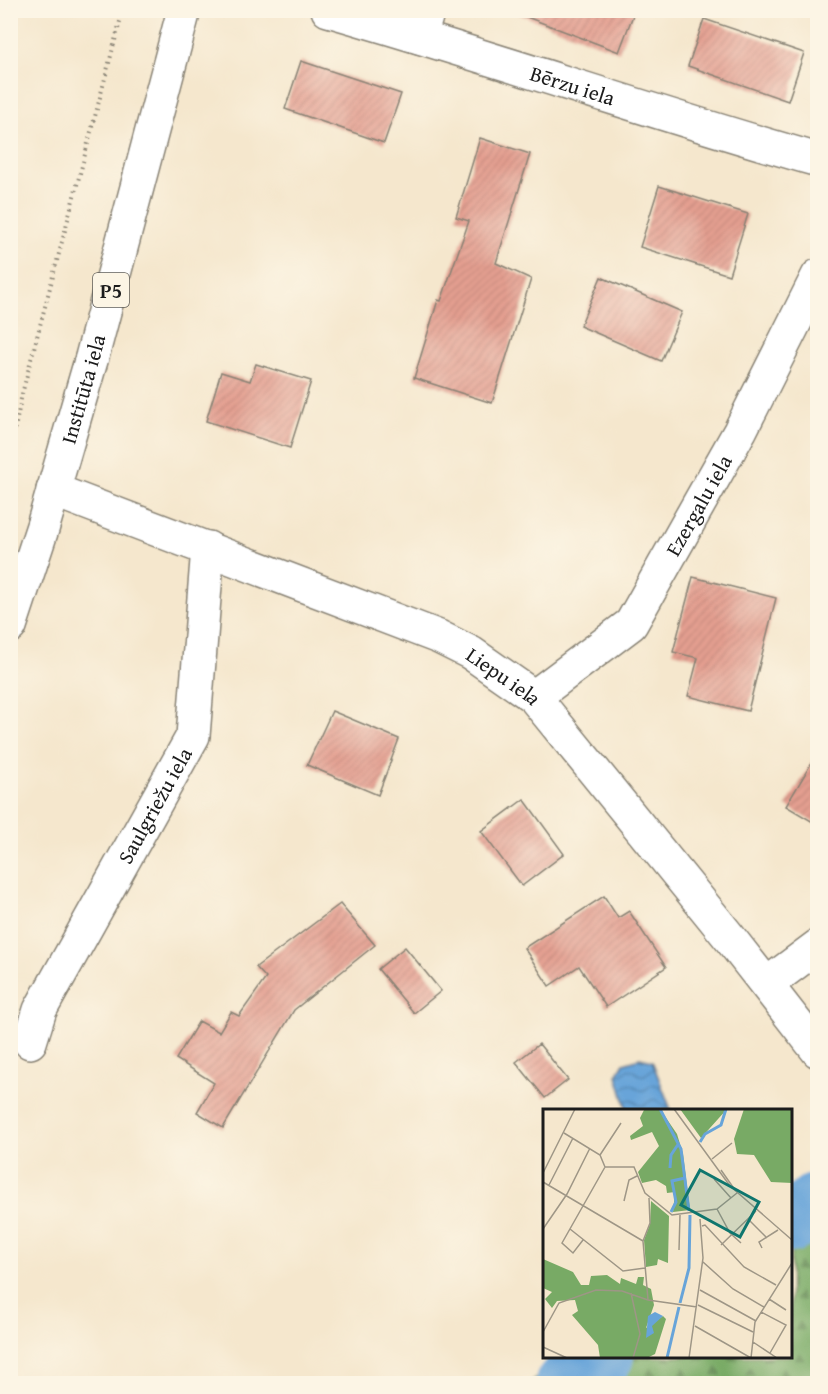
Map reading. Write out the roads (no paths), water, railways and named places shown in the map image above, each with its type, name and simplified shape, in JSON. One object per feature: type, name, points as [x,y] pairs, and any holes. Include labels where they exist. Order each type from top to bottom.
[{"type":"street","name":"Institūta iela","points":[[10,626],[20,566],[53,490],[114,278],[184,10]]},
{"type":"street","name":"Bērzu iela","points":[[328,10],[424,24],[546,75],[692,124],[818,160]]},
{"type":"street","name":"Ezergalu iela","points":[[534,697],[632,624],[740,431],[818,276]]},
{"type":"street","name":"Liepu iela","points":[[53,490],[439,637],[471,653],[534,697],[767,984],[818,1051]]},
{"type":"street","name":"Saulgriežu iela","points":[[30,1042],[40,1010],[194,736],[208,548]]},
{"type":"street","points":[[767,984],[818,946]]},
{"type":"water","points":[[640,1058],[652,1061],[671,1109],[627,1109],[617,1075],[624,1063]]},
{"type":"waterway","points":[[792,1221],[818,1203]]},
{"type":"waterway","points":[[566,1384],[600,1358]]}]
